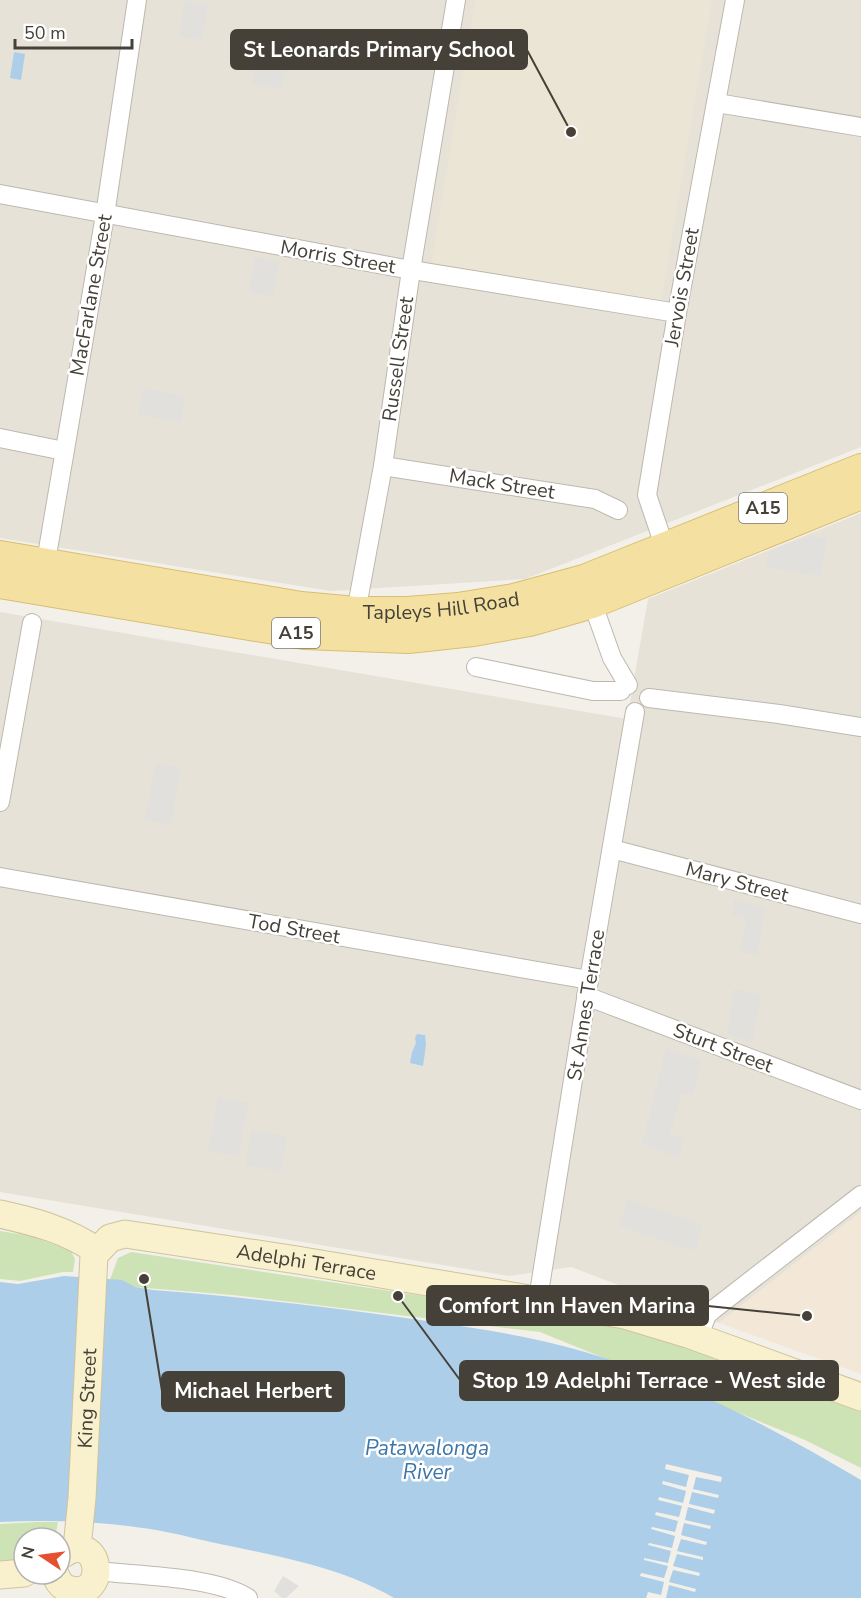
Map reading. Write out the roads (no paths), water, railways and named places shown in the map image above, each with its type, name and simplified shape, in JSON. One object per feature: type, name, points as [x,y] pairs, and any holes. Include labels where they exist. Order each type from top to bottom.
[{"type":"main road","name":"Tapleys Hill Road","points":[[670,559],[861,469]]},
{"type":"main road","name":"Tapleys Hill Road","points":[[0,556],[44,577],[258,627],[304,634],[408,638],[473,631],[530,621],[588,592],[670,559],[861,494]]},
{"type":"main road","name":"Tapleys Hill Road","points":[[0,583],[44,577],[356,612],[408,612],[458,608],[514,599],[588,592]]},
{"type":"street","name":"MacFarlane Street","points":[[44,577],[105,215],[138,0]]},
{"type":"street","name":"Russell Street","points":[[356,612],[383,466],[411,270],[456,0]]},
{"type":"street","name":"Jervois Street","points":[[670,559],[647,495],[677,313],[735,0]]},
{"type":"street","points":[[717,103],[861,127]]},
{"type":"street","name":"Morris Street","points":[[0,194],[411,270],[677,313]]},
{"type":"street","points":[[0,438],[64,451]]},
{"type":"street","name":"Mack Street","points":[[383,466],[595,499],[618,510]]},
{"type":"street","points":[[476,667],[593,691],[625,688],[633,683],[642,685],[648,691],[649,698],[646,705],[635,712],[624,707],[620,700],[625,688],[588,592]]},
{"type":"street","points":[[0,802],[32,623]]},
{"type":"street","points":[[649,698],[861,727]]},
{"type":"street","name":"St Annes Terrace","points":[[538,1299],[587,988],[635,712]]},
{"type":"street","name":"Mary Street","points":[[612,849],[861,914]]},
{"type":"street","name":"Tod Street","points":[[0,877],[587,988]]},
{"type":"street","name":"Sturt Street","points":[[587,988],[861,1100]]},
{"type":"street","points":[[698,1338],[707,1315],[861,1195]]},
{"type":"street","points":[[0,1215],[64,1232],[80,1239],[94,1262]]},
{"type":"street","name":"Adelphi Terrace","points":[[94,1262],[110,1239],[125,1234],[309,1261],[538,1299],[625,1315],[698,1338],[861,1397]]},
{"type":"street","name":"King Street","points":[[72,1547],[82,1498],[94,1262]]},
{"type":"street","points":[[67,1588],[86,1588],[92,1584],[97,1571],[92,1556],[72,1547]]},
{"type":"street","points":[[97,1571],[207,1583],[227,1588],[248,1598]]},
{"type":"water","points":[[14,52],[25,54],[21,80],[10,78]]},
{"type":"water","points":[[417,1034],[425,1035],[423,1066],[410,1063]]},
{"type":"water","name":"Patawalonga River","points":[[64,1276],[122,1280],[135,1287],[153,1290],[320,1307],[482,1329],[565,1346],[658,1377],[761,1424],[861,1480],[861,1598],[394,1598],[335,1572],[272,1555],[160,1531],[94,1523],[0,1522],[0,1282],[18,1284]]},
{"type":"place","name":"St Leonards Primary School","points":[[571,132]]},
{"type":"place","name":"Michael Herbert","points":[[144,1279]]},
{"type":"place","name":"Stop 19 Adelphi Terrace - West side","points":[[398,1296]]},
{"type":"place","name":"Comfort Inn Haven Marina","points":[[807,1316]]}]
